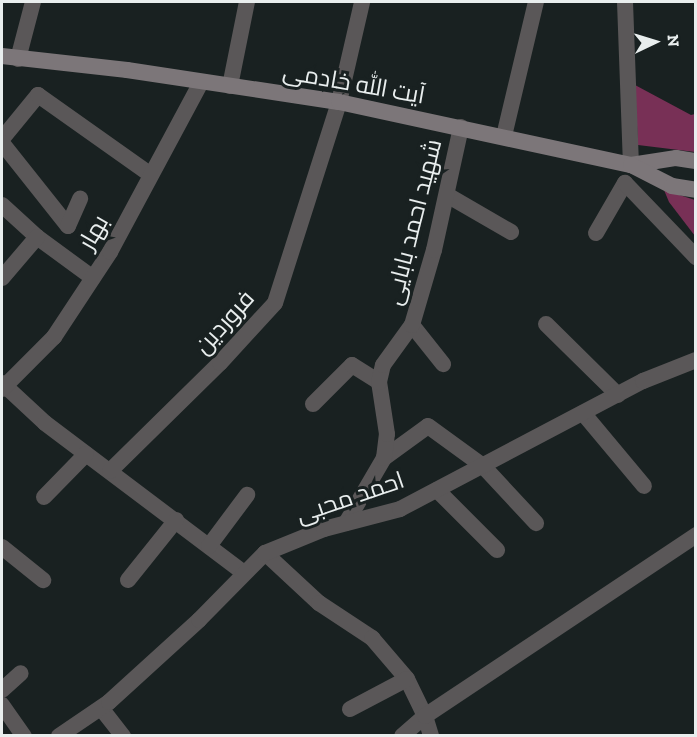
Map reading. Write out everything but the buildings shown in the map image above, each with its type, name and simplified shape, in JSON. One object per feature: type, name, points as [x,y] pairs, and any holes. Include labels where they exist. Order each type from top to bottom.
[{"type":"main road","name":"آیت الله خادمی","points":[[10,57],[127,70],[339,102],[631,165],[676,158],[696,161]]},
{"type":"main road","points":[[631,165],[672,186],[696,190]]},
{"type":"street","points":[[10,57],[33,2]]},
{"type":"street","points":[[230,86],[247,2]]},
{"type":"street","name":"فروردین","points":[[110,471],[220,363],[275,303],[339,102],[362,2]]},
{"type":"street","points":[[504,136],[536,2]]},
{"type":"street","points":[[626,2],[631,165]]},
{"type":"street","name":"بهار","points":[[2,386],[54,337],[93,278],[110,252],[201,82]]},
{"type":"street","points":[[80,199],[68,226],[2,141],[38,95],[151,175]]},
{"type":"street","name":"شهید احمد بابایی","points":[[379,381],[383,365],[412,325],[447,195],[462,127]]},
{"type":"street","points":[[596,233],[625,183],[696,257]]},
{"type":"street","points":[[447,195],[511,232]]},
{"type":"street","points":[[2,205],[37,237],[93,278]]},
{"type":"street","points":[[2,278],[37,237]]},
{"type":"street","points":[[546,324],[618,394]]},
{"type":"street","points":[[412,325],[442,364]]},
{"type":"street","name":"احمد محبی","points":[[59,735],[101,708],[190,628],[265,553],[345,523],[400,509],[643,381],[696,360]]},
{"type":"street","points":[[314,405],[352,365],[379,381],[387,434],[384,458]]},
{"type":"street","points":[[2,386],[45,423],[244,573]]},
{"type":"street","points":[[583,413],[644,486]]},
{"type":"street","points":[[345,523],[384,458],[428,426],[483,466],[536,523]]},
{"type":"street","points":[[44,497],[86,454]]},
{"type":"street","points":[[437,490],[497,550]]},
{"type":"street","points":[[209,546],[247,495]]},
{"type":"street","points":[[128,580],[176,520]]},
{"type":"street","points":[[402,735],[425,716],[696,536]]},
{"type":"street","points":[[2,547],[43,580]]},
{"type":"street","points":[[265,553],[319,603],[372,638],[407,679],[425,716],[431,735]]},
{"type":"street","points":[[2,690],[21,673]]},
{"type":"street","points":[[350,709],[407,679]]},
{"type":"street","points":[[2,705],[24,735]]},
{"type":"street","points":[[101,708],[123,735]]},
{"type":"shaded area","points":[[635,85],[691,115],[695,114],[695,152],[638,145]]},
{"type":"shaded area","points":[[664,190],[695,200],[695,236],[669,202]]}]
